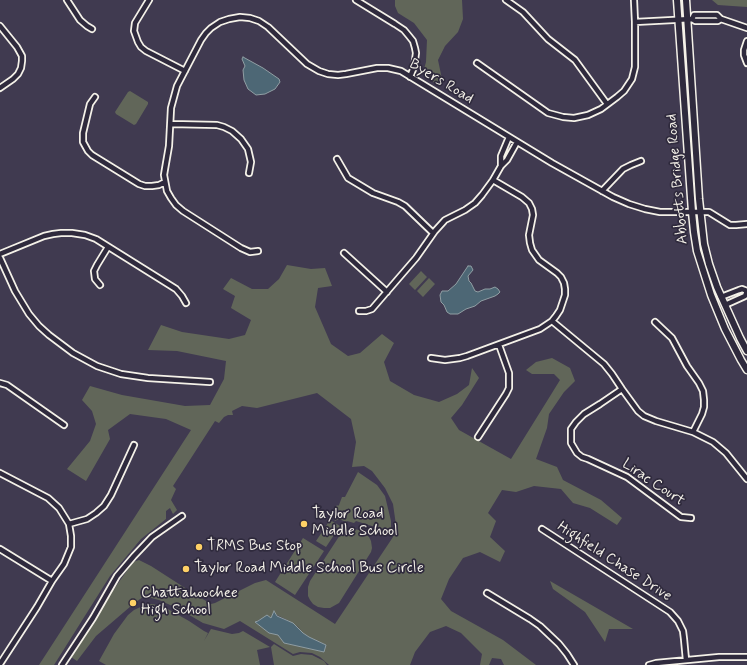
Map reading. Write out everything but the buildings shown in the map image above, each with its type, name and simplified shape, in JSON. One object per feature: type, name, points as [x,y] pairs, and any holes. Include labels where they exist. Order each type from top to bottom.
[{"type":"main road","name":"Abbotts Bridge Road","points":[[677,0],[692,212],[697,251],[711,295],[725,329],[747,370]]},
{"type":"main road","name":"Abbotts Bridge Road","points":[[686,0],[690,19],[700,212],[704,244],[709,264],[725,305],[747,351]]},
{"type":"street","points":[[67,0],[80,20],[92,29]]},
{"type":"street","points":[[149,0],[135,23],[134,31],[138,42],[146,51],[185,71]]},
{"type":"street","points":[[356,0],[404,30],[413,41],[416,53],[414,67],[410,77]]},
{"type":"street","points":[[506,0],[523,12],[551,42],[575,60],[607,104]]},
{"type":"street","points":[[477,63],[548,113],[574,118],[588,115],[601,109],[617,97],[624,91],[632,79],[635,67],[634,0]]},
{"type":"street","points":[[635,22],[690,19],[694,15],[718,15],[721,18],[747,28]]},
{"type":"street","name":"Byers Road","points":[[258,251],[250,252],[242,248],[182,211],[171,198],[168,191],[165,182],[164,169],[169,146],[171,108],[177,86],[206,33],[220,22],[240,17],[259,21],[268,27],[308,64],[318,71],[338,75],[377,68],[388,68],[400,71],[517,142],[602,191],[628,204],[660,212],[709,212],[730,224],[747,224]]},
{"type":"street","points":[[0,26],[17,47],[22,61],[18,74],[13,80],[0,88]]},
{"type":"street","points":[[747,40],[744,50],[747,63]]},
{"type":"street","points":[[95,97],[90,104],[83,133],[83,142],[88,151],[139,184],[152,186],[165,182]]},
{"type":"street","points":[[171,124],[217,126],[224,127],[232,131],[242,139],[248,149],[251,162],[249,173]]},
{"type":"street","points":[[501,166],[501,156],[509,137]]},
{"type":"street","points":[[359,311],[372,309],[416,258],[433,233],[445,220],[475,203],[493,180],[501,166],[507,160],[517,142]]},
{"type":"street","points":[[336,159],[348,178],[373,193],[405,206],[433,233]]},
{"type":"street","points":[[602,191],[623,169],[641,161]]},
{"type":"street","points":[[431,358],[445,360],[460,358],[499,345],[540,329],[552,321],[560,310],[565,295],[564,283],[557,273],[539,260],[532,250],[529,235],[533,215],[529,203],[522,197],[493,180]]},
{"type":"street","points":[[0,254],[44,236],[61,233],[85,235],[96,239],[176,289],[186,303]]},
{"type":"street","points":[[100,285],[96,279],[94,271],[108,247]]},
{"type":"street","points":[[344,253],[387,292]]},
{"type":"street","points":[[0,258],[15,291],[29,314],[49,336],[73,353],[97,366],[121,374],[148,378],[210,382]]},
{"type":"street","points":[[722,297],[742,289],[747,291],[745,296],[725,305]]},
{"type":"street","points":[[552,321],[604,364],[638,411],[644,416],[693,432],[713,442],[726,453],[747,479]]},
{"type":"street","points":[[655,322],[672,338],[703,391],[704,407],[693,432]]},
{"type":"street","points":[[478,437],[506,394],[508,388],[509,373],[499,345]]},
{"type":"street","points":[[0,383],[7,385],[64,425]]},
{"type":"street","name":"Lirac Court","points":[[622,389],[584,414],[571,429],[572,443],[577,453],[582,457],[627,477],[681,517],[691,518]]},
{"type":"street","points":[[69,524],[87,519],[104,506],[111,495],[134,445]]},
{"type":"street","points":[[0,473],[48,498],[59,508],[69,524],[72,536],[71,547],[64,564],[0,664]]},
{"type":"street","points":[[62,665],[93,618],[117,576],[152,537],[182,516]]},
{"type":"street","name":"Highfield Chase Drive","points":[[542,529],[670,612],[678,621],[682,631],[686,660]]},
{"type":"street","points":[[0,549],[52,581]]},
{"type":"street","points":[[487,593],[540,626],[559,644],[574,665]]},
{"type":"street","points":[[649,665],[719,657],[747,657]]},
{"type":"green space","points":[[395,0],[462,0],[463,19],[458,32],[445,46],[438,60],[443,84],[437,85],[423,73],[426,62],[427,40],[414,23],[398,13],[395,6]]},
{"type":"green space","points":[[712,0],[747,0],[747,7],[718,5]]},
{"type":"green space","points":[[130,91],[148,102],[134,125],[115,112]]},
{"type":"green space","points":[[287,265],[311,269],[325,268],[332,286],[318,288],[315,307],[331,344],[348,356],[360,353],[382,334],[394,343],[384,362],[390,381],[414,395],[439,402],[457,394],[469,385],[472,368],[479,378],[462,405],[451,418],[459,430],[511,459],[560,380],[554,374],[532,374],[526,370],[536,362],[552,358],[570,368],[575,381],[564,392],[549,414],[547,428],[536,459],[557,467],[563,480],[601,500],[622,518],[617,525],[590,508],[573,503],[561,489],[534,486],[516,492],[502,490],[488,513],[496,521],[490,537],[505,551],[500,562],[480,552],[463,558],[449,579],[441,599],[451,611],[503,640],[536,665],[504,665],[501,659],[492,658],[489,665],[480,665],[482,654],[461,633],[446,626],[430,632],[415,652],[410,665],[329,665],[320,657],[312,653],[300,652],[293,654],[240,621],[224,629],[203,623],[179,609],[159,600],[144,596],[96,636],[77,661],[71,657],[107,599],[133,562],[139,560],[211,604],[255,583],[266,580],[335,624],[393,537],[396,525],[393,504],[385,488],[372,471],[364,466],[352,467],[356,442],[351,419],[317,393],[257,408],[242,406],[232,411],[233,415],[224,417],[219,423],[215,421],[173,486],[176,489],[171,500],[177,510],[173,514],[170,508],[166,511],[166,519],[141,539],[110,576],[54,665],[39,665],[191,430],[166,419],[130,414],[108,430],[110,439],[86,481],[67,469],[90,441],[96,424],[92,411],[82,400],[90,386],[122,395],[185,406],[210,405],[224,379],[226,361],[177,351],[148,350],[161,325],[182,332],[229,339],[245,335],[251,320],[231,308],[235,296],[223,289],[231,278],[252,289],[268,289],[279,279]],"holes":[[[274,612],[298,627],[309,637],[326,645],[324,652],[284,643],[278,635],[269,633],[255,622],[267,616],[271,618]]]},
{"type":"green space","points":[[421,271],[427,277],[415,290],[409,284]]},
{"type":"green space","points":[[429,278],[435,284],[423,297],[417,291]]},
{"type":"green space","points":[[358,472],[377,485],[385,496],[391,521],[391,531],[356,521],[354,523],[339,519],[335,521],[332,515],[337,505],[339,505],[342,497],[345,497]]},
{"type":"green space","points":[[330,520],[340,526],[326,547],[316,541]]},
{"type":"green space","points":[[354,529],[363,532],[369,537],[372,548],[371,552],[339,603],[330,608],[318,607],[313,604],[308,596],[310,581],[340,535]]},
{"type":"green space","points":[[303,538],[324,551],[295,595],[275,582]]},
{"type":"green space","points":[[550,581],[633,629],[609,629],[605,642],[585,612],[553,589]]},
{"type":"green space","points":[[147,604],[153,604],[166,608],[208,633],[204,641],[211,629],[232,634],[243,631],[270,647],[257,650],[260,665],[106,665],[99,661],[114,634],[128,615],[134,610]]},
{"type":"green space","points":[[274,644],[293,656],[301,654],[312,655],[324,661],[327,665],[274,665],[271,647]]},
{"type":"water","points":[[243,57],[279,79],[280,82],[275,89],[265,94],[256,95],[248,89],[244,80],[243,70],[245,66],[242,59]]},
{"type":"water","points":[[468,266],[471,266],[473,270],[468,276],[469,281],[475,291],[478,292],[495,287],[500,292],[495,296],[481,301],[475,306],[458,314],[450,314],[441,302],[440,295],[442,291],[448,291],[456,284]]},
{"type":"water","points":[[274,611],[277,616],[293,623],[309,637],[326,645],[324,652],[284,643],[278,635],[269,633],[255,622],[267,615],[271,618]]},
{"type":"place","name":"Taylor Road Middle School","points":[[304,524]]},
{"type":"place","name":"TRMS Bus Stop","points":[[199,547]]},
{"type":"place","name":"Taylor Road Middle School Bus Circle","points":[[186,569]]},
{"type":"place","name":"Chattahoochee High School","points":[[133,603]]}]
